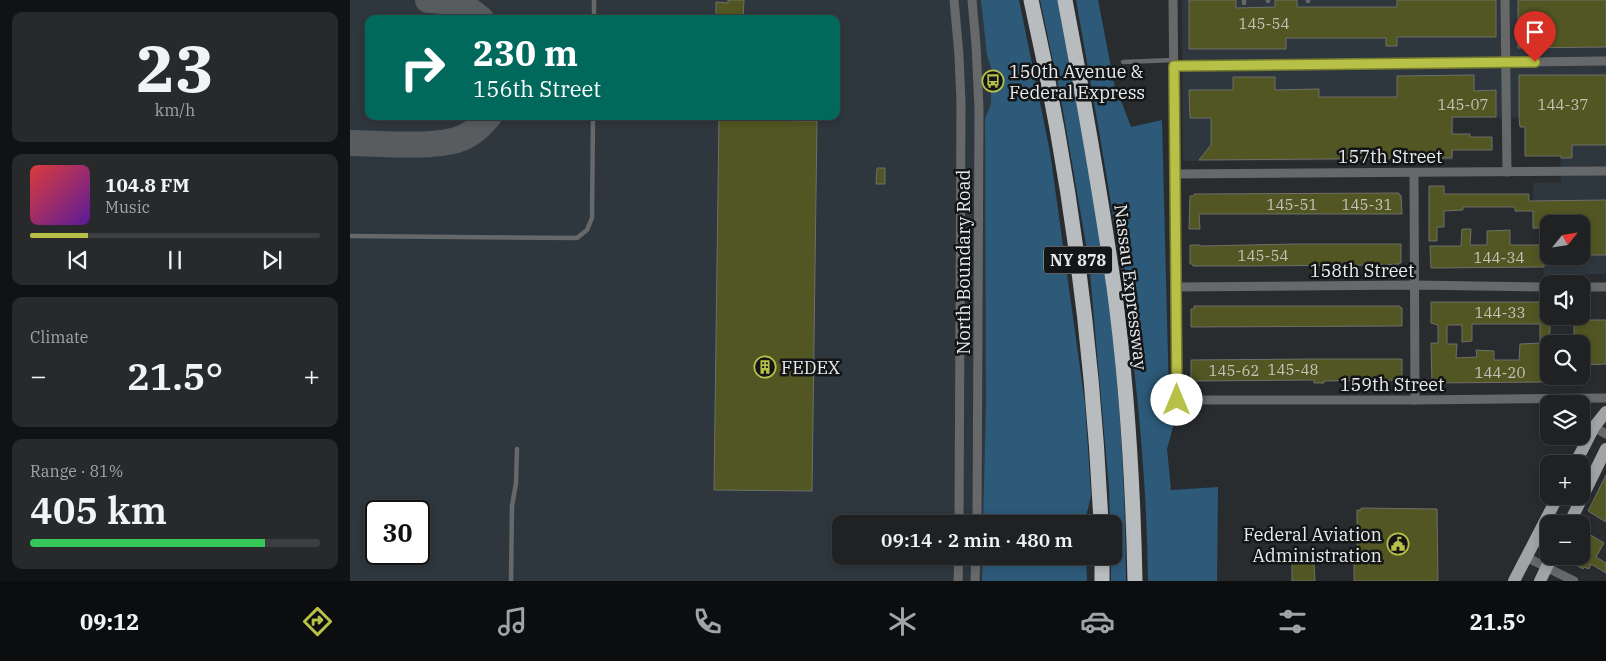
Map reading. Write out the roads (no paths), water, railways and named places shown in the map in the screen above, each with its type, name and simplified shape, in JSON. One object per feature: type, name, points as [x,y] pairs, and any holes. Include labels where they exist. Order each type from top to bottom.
[{"type":"highway","name":"NY 878","points":[[1031,0],[1056,119],[1077,249],[1092,389],[1099,515]]},
{"type":"highway","name":"Nassau Expressway","points":[[1065,0],[1094,158],[1114,288],[1129,446],[1135,581]]},
{"type":"highway","points":[[1102,565],[1102,581]]},
{"type":"main road","points":[[1580,455],[1594,427],[1606,412]]},
{"type":"main road","points":[[1573,515],[1606,449]]},
{"type":"main road","points":[[1514,581],[1553,505]]},
{"type":"main road","points":[[1540,581],[1548,565]]},
{"type":"street","name":"North Boundary Road","points":[[954,0],[961,102],[959,515]]},
{"type":"street","name":"North Boundary Road","points":[[972,0],[979,109],[977,515]]},
{"type":"street","points":[[1173,0],[1176,287]]},
{"type":"street","points":[[1505,0],[1508,172]]},
{"type":"street","points":[[1174,63],[1606,61]]},
{"type":"street","name":"157th Street","points":[[1175,174],[1606,171]]},
{"type":"street","points":[[1414,172],[1415,400]]},
{"type":"street","name":"158th Street","points":[[1176,287],[1540,286]]},
{"type":"street","name":"159th Street","points":[[1176,287],[1177,400],[1606,398]]},
{"type":"street","points":[[1590,287],[1606,287]]},
{"type":"street","points":[[1594,427],[1606,434]]},
{"type":"street","points":[[1526,557],[1540,560]]},
{"type":"street","points":[[958,581],[959,565]]},
{"type":"street","points":[[975,581],[976,565]]},
{"type":"street","points":[[1554,565],[1574,581]]},
{"type":"lane","points":[[594,0],[594,15]]},
{"type":"lane","points":[[1123,62],[1174,63]]},
{"type":"lane","points":[[350,236],[568,239],[580,236],[589,227],[592,218],[593,120]]},
{"type":"lane","points":[[511,581],[512,506],[516,483],[517,449]]},
{"type":"place","name":"150th Avenue & Federal Express","points":[[993,81]]},
{"type":"place","name":"FEDEX","points":[[765,367]]},
{"type":"place","name":"Federal Aviation Administration","points":[[1398,544]]}]
